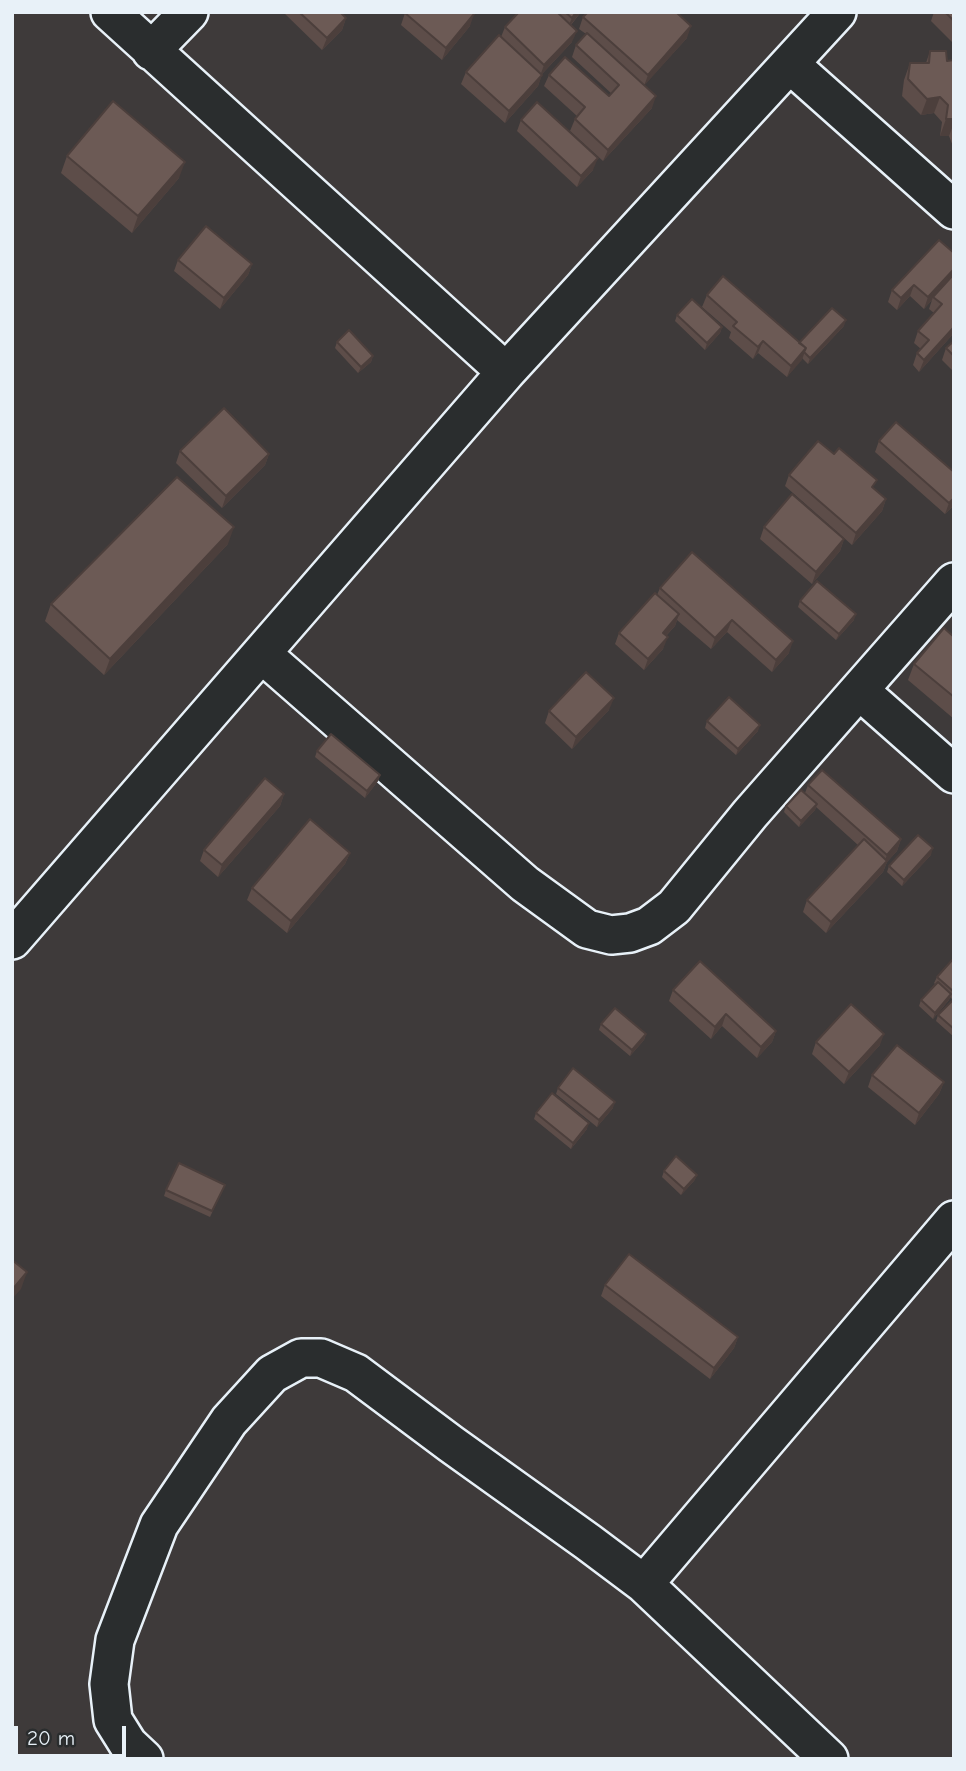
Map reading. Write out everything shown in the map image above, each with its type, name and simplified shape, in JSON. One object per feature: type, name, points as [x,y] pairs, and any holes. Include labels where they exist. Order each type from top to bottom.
[{"type":"street","points":[[110,12],[506,372]]},
{"type":"street","points":[[151,51],[189,12]]},
{"type":"street","points":[[12,940],[506,372],[837,12]]},
{"type":"street","points":[[790,65],[954,210]]},
{"type":"street","points":[[262,654],[525,884],[587,929],[611,935],[630,933],[649,926],[674,906],[750,814],[954,582]]},
{"type":"street","points":[[860,691],[954,774]]},
{"type":"street","points":[[644,1584],[954,1220]]},
{"type":"street","points":[[144,1759],[128,1744],[113,1720],[109,1684],[115,1640],[159,1525],[229,1421],[272,1374],[301,1358],[321,1358],[356,1373],[644,1584],[829,1759]]},
{"type":"building","points":[[299,12],[340,12],[346,18],[327,38]]},
{"type":"building","points":[[406,12],[472,12],[474,14],[446,48]]},
{"type":"building","points":[[519,12],[557,12],[577,31],[544,65],[505,27]]},
{"type":"building","points":[[565,12],[576,12],[572,18]]},
{"type":"building","points":[[588,12],[676,12],[691,26],[648,75],[583,17]]},
{"type":"building","points":[[945,12],[954,12],[954,21]]},
{"type":"building","points":[[587,33],[656,96],[608,150],[575,119],[585,107],[549,75],[565,57],[609,96],[619,85],[576,45]]},
{"type":"building","points":[[499,35],[542,75],[509,111],[466,72]]},
{"type":"building","points":[[930,51],[946,51],[947,61],[954,60],[954,119],[946,119],[948,105],[940,97],[927,99],[908,79],[910,63],[929,63]]},
{"type":"building","points":[[113,101],[185,162],[138,216],[67,156]]},
{"type":"building","points":[[537,102],[598,158],[581,176],[521,120]]},
{"type":"building","points":[[206,226],[252,264],[224,298],[178,260]]},
{"type":"building","points":[[939,240],[954,253],[954,269],[928,297],[914,285],[901,298],[892,290]]},
{"type":"building","points":[[954,274],[954,327],[924,360],[917,353],[929,340],[918,331],[942,304],[933,297]]},
{"type":"building","points":[[723,276],[806,348],[791,366],[763,341],[758,347],[733,326],[737,322],[707,295]]},
{"type":"building","points":[[692,299],[722,327],[707,343],[677,315]]},
{"type":"building","points":[[832,308],[846,320],[810,358],[804,352],[806,348],[799,343]]},
{"type":"building","points":[[349,330],[373,356],[361,367],[337,342]]},
{"type":"building","points":[[954,341],[954,356],[946,348]]},
{"type":"building","points":[[224,408],[269,454],[226,496],[180,451]]},
{"type":"building","points":[[896,422],[954,472],[954,498],[949,503],[879,441]]},
{"type":"building","points":[[818,441],[834,454],[839,448],[877,480],[872,487],[886,499],[856,533],[789,475]]},
{"type":"building","points":[[177,477],[234,527],[110,659],[51,604]]},
{"type":"building","points":[[792,494],[844,539],[816,572],[764,527]]},
{"type":"building","points":[[692,552],[793,641],[776,660],[732,620],[715,638],[660,588]]},
{"type":"building","points":[[817,581],[856,614],[839,634],[800,601]]},
{"type":"building","points":[[655,593],[679,614],[663,633],[668,637],[648,659],[619,633]]},
{"type":"building","points":[[944,628],[954,637],[954,697],[914,664]]},
{"type":"building","points":[[586,672],[614,698],[576,737],[549,711]]},
{"type":"building","points":[[729,697],[760,725],[738,749],[707,721]]},
{"type":"building","points":[[331,734],[380,775],[367,791],[317,751]]},
{"type":"building","points":[[822,770],[901,839],[887,855],[808,785]]},
{"type":"building","points":[[265,778],[284,794],[222,865],[204,850]]},
{"type":"building","points":[[801,790],[817,804],[801,821],[786,806]]},
{"type":"building","points":[[310,819],[350,853],[291,921],[252,888]]},
{"type":"building","points":[[918,835],[933,848],[904,880],[889,866]]},
{"type":"building","points":[[864,839],[887,861],[831,922],[807,900]]},
{"type":"building","points":[[954,958],[954,992],[937,977]]},
{"type":"building","points":[[700,961],[776,1031],[761,1047],[726,1014],[715,1027],[673,990]]},
{"type":"building","points":[[938,982],[951,994],[935,1013],[921,1000]]},
{"type":"building","points":[[954,999],[954,1029],[938,1015]]},
{"type":"building","points":[[851,1004],[884,1034],[849,1072],[816,1042]]},
{"type":"building","points":[[615,1008],[646,1034],[632,1050],[601,1024]]},
{"type":"building","points":[[897,1045],[944,1082],[919,1113],[872,1075]]},
{"type":"building","points":[[573,1068],[615,1102],[599,1120],[558,1088]]},
{"type":"building","points":[[552,1093],[589,1123],[573,1143],[536,1113]]},
{"type":"building","points":[[676,1156],[697,1175],[684,1189],[664,1171]]},
{"type":"building","points":[[179,1163],[225,1185],[212,1211],[166,1190]]},
{"type":"building","points":[[629,1254],[738,1337],[714,1368],[605,1285]]},
{"type":"building","points":[[12,1260],[27,1272],[12,1290]]}]
